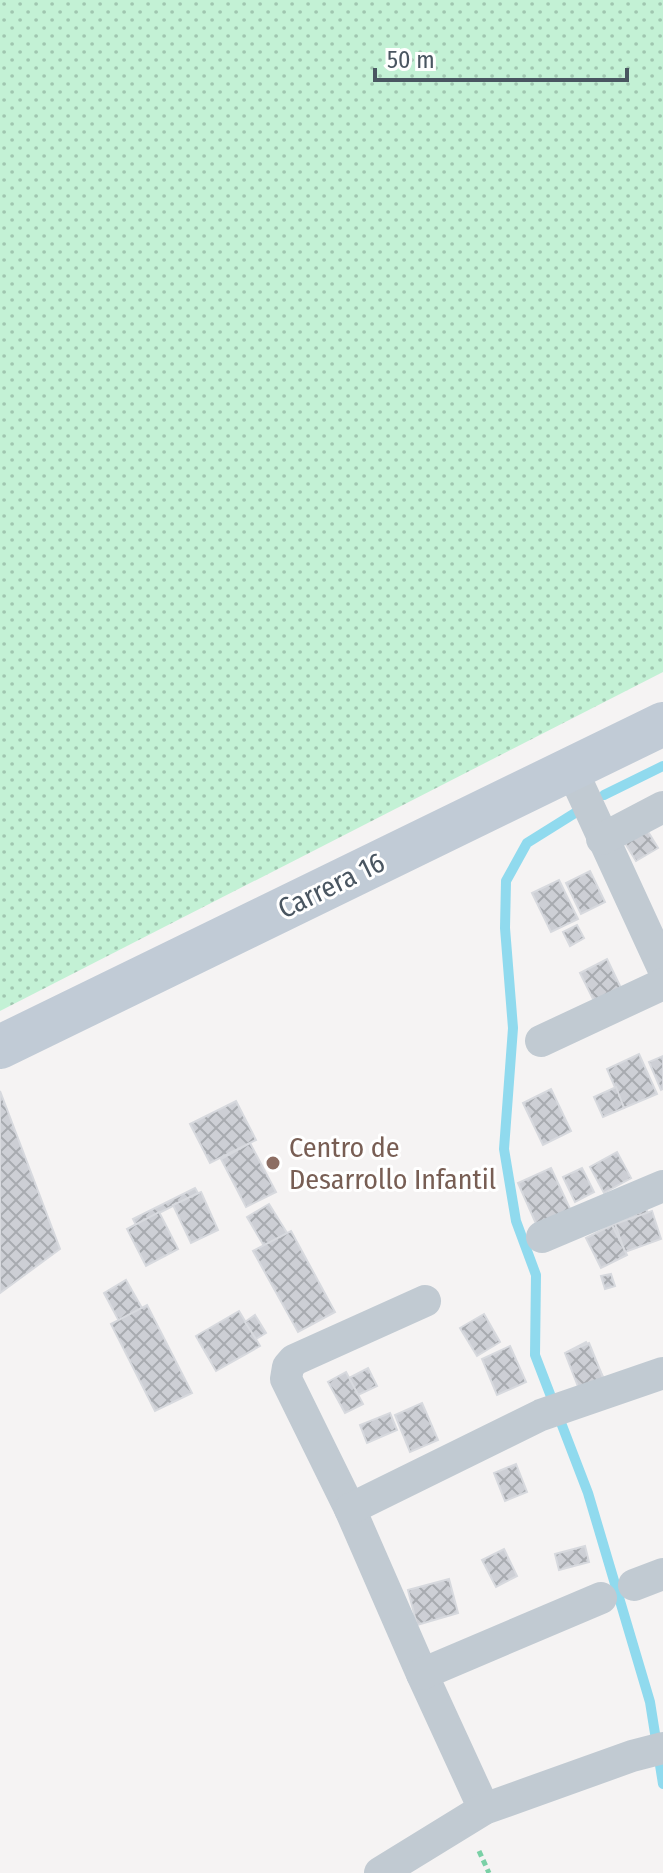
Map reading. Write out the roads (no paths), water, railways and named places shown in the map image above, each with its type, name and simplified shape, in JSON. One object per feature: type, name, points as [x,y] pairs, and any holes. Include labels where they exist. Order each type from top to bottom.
[{"type":"main road","name":"Carrera 16","points":[[0,1047],[663,724]]},
{"type":"street","points":[[571,768],[663,968]]},
{"type":"street","points":[[602,839],[663,807]]},
{"type":"street","points":[[541,1041],[663,984]]},
{"type":"street","points":[[542,1237],[663,1186]]},
{"type":"street","points":[[425,1301],[294,1360],[288,1367],[287,1384],[350,1509],[484,1809]]},
{"type":"street","points":[[350,1509],[541,1415],[663,1373]]},
{"type":"street","points":[[422,1674],[601,1598]]},
{"type":"street","points":[[380,1873],[484,1809],[632,1756],[663,1748]]},
{"type":"waterway","points":[[604,795],[663,766]]},
{"type":"waterway","points":[[575,813],[527,843],[506,881],[505,928],[513,1028],[504,1149],[516,1221],[536,1275],[535,1355],[588,1493],[650,1702],[663,1784]]},
{"type":"place","name":"Centro de Desarrollo Infantil","points":[[273,1163]]}]
